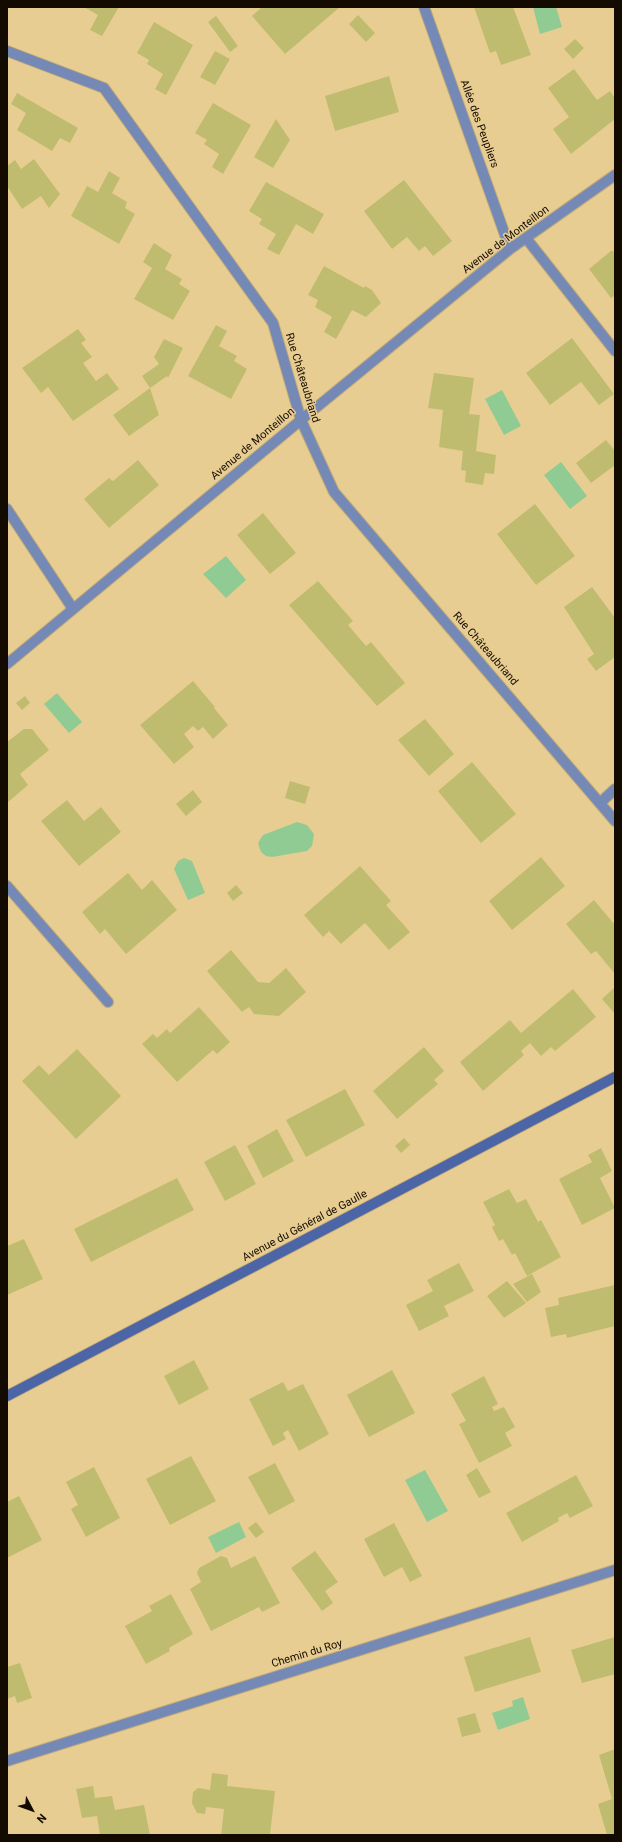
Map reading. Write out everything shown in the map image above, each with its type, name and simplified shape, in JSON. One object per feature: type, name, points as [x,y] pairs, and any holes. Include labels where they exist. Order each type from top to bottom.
[{"type":"main road","name":"Avenue du Général de Gaulle","points":[[7,1396],[615,1077]]},
{"type":"street","name":"Allée des Peupliers","points":[[424,7],[510,249]]},
{"type":"street","name":"Rue Châteaubriand","points":[[7,51],[104,88],[273,324],[301,420],[334,492],[615,821]]},
{"type":"street","name":"Avenue de Monteillon","points":[[7,664],[510,249],[615,175]]},
{"type":"street","points":[[526,238],[615,351]]},
{"type":"street","points":[[7,509],[73,609]]},
{"type":"street","points":[[600,803],[615,789]]},
{"type":"street","points":[[7,886],[108,1002]]},
{"type":"street","name":"Chemin du Roy","points":[[7,1761],[615,1570]]},
{"type":"shaded area","points":[[533,7],[556,7],[562,27],[540,34]]},
{"type":"shaded area","points":[[502,390],[521,426],[504,435],[485,399]]},
{"type":"shaded area","points":[[561,462],[587,496],[570,509],[544,475]]},
{"type":"shaded area","points":[[226,556],[246,580],[226,598],[203,574]]},
{"type":"shaded area","points":[[57,693],[82,722],[69,733],[44,704]]},
{"type":"shaded area","points":[[297,822],[307,825],[314,834],[312,846],[307,851],[272,857],[266,856],[261,852],[258,843],[263,835]]},
{"type":"shaded area","points":[[184,858],[192,861],[205,893],[188,900],[174,869],[178,861]]},
{"type":"shaded area","points":[[425,1470],[448,1511],[427,1522],[405,1480]]},
{"type":"shaded area","points":[[239,1522],[246,1537],[216,1553],[208,1537]]},
{"type":"shaded area","points":[[523,1697],[530,1719],[498,1730],[492,1713],[513,1706],[512,1701]]},
{"type":"building","points":[[84,7],[119,7],[102,36],[90,30],[98,15]]},
{"type":"building","points":[[262,7],[340,7],[285,54],[252,16]]},
{"type":"building","points":[[474,7],[513,7],[531,55],[501,65],[496,51],[490,53]]},
{"type":"building","points":[[358,15],[375,33],[366,42],[349,24]]},
{"type":"building","points":[[216,16],[238,46],[230,52],[208,22]]},
{"type":"building","points":[[154,22],[193,45],[166,95],[155,89],[163,74],[147,64],[149,60],[137,53]]},
{"type":"building","points":[[575,39],[584,48],[573,59],[564,49]]},
{"type":"building","points":[[215,51],[230,59],[215,85],[200,77]]},
{"type":"building","points":[[574,69],[597,100],[610,91],[615,98],[615,119],[571,154],[553,129],[569,117],[548,88]]},
{"type":"building","points":[[389,76],[399,112],[335,131],[325,96]]},
{"type":"building","points":[[17,93],[78,128],[70,143],[60,138],[52,151],[17,130],[26,113],[11,104]]},
{"type":"building","points":[[213,103],[251,125],[223,174],[212,167],[219,154],[204,144],[207,140],[195,133]]},
{"type":"building","points":[[276,119],[290,140],[273,168],[254,157]]},
{"type":"building","points":[[34,159],[60,194],[49,208],[41,196],[22,209],[7,186],[7,166],[15,160],[21,169]]},
{"type":"building","points":[[109,171],[120,178],[112,193],[127,202],[125,208],[135,214],[119,244],[71,216],[87,186],[98,192]]},
{"type":"building","points":[[404,180],[452,241],[433,256],[425,246],[419,251],[407,237],[392,249],[364,211]]},
{"type":"building","points":[[266,182],[324,214],[313,234],[296,224],[279,255],[267,249],[276,234],[259,224],[262,219],[249,211]]},
{"type":"building","points":[[154,243],[172,255],[165,269],[182,279],[179,284],[190,291],[173,320],[134,299],[152,268],[143,262]]},
{"type":"building","points":[[612,250],[615,253],[615,295],[611,298],[589,269]]},
{"type":"building","points":[[324,266],[364,288],[365,286],[372,290],[381,303],[366,317],[352,310],[336,339],[324,332],[332,317],[315,307],[318,300],[308,295]]},
{"type":"building","points":[[216,325],[227,331],[219,346],[237,356],[234,361],[247,369],[231,399],[188,376]]},
{"type":"building","points":[[78,329],[86,340],[81,343],[92,357],[83,363],[96,381],[107,373],[119,389],[73,421],[48,387],[41,393],[22,368]]},
{"type":"building","points":[[572,338],[614,394],[599,405],[581,382],[550,405],[526,373]]},
{"type":"building","points":[[164,339],[183,348],[168,378],[167,376],[150,388],[142,376],[159,364],[154,357]]},
{"type":"building","points":[[434,373],[474,378],[469,414],[480,415],[476,451],[496,455],[494,474],[485,473],[483,485],[465,482],[466,471],[461,470],[463,451],[439,447],[443,410],[428,408]]},
{"type":"building","points":[[150,388],[159,415],[129,436],[113,415]]},
{"type":"building","points":[[606,440],[615,451],[615,465],[591,483],[576,463]]},
{"type":"building","points":[[138,460],[159,485],[109,528],[84,499],[109,478],[113,481]]},
{"type":"building","points":[[535,504],[575,556],[536,585],[497,534]]},
{"type":"building","points":[[263,513],[296,553],[270,574],[237,535]]},
{"type":"building","points":[[318,581],[353,621],[348,625],[366,646],[371,642],[405,683],[377,706],[289,605]]},
{"type":"building","points":[[592,587],[615,618],[615,657],[596,671],[587,659],[594,654],[564,607]]},
{"type":"building","points":[[193,681],[228,725],[213,739],[203,727],[198,731],[193,726],[184,734],[194,747],[174,764],[140,725]]},
{"type":"building","points":[[25,696],[30,703],[22,710],[16,703]]},
{"type":"building","points":[[425,719],[454,754],[429,776],[398,740]]},
{"type":"building","points":[[24,729],[32,729],[49,750],[20,774],[28,785],[7,803],[7,742]]},
{"type":"building","points":[[472,762],[516,814],[481,843],[438,791]]},
{"type":"building","points":[[290,781],[310,787],[305,804],[285,798]]},
{"type":"building","points":[[193,790],[202,802],[186,816],[176,804]]},
{"type":"building","points":[[67,800],[84,821],[101,807],[121,832],[79,866],[41,821]]},
{"type":"building","points":[[541,857],[565,886],[512,930],[489,901]]},
{"type":"building","points":[[360,866],[391,901],[386,905],[410,932],[389,950],[365,923],[341,944],[329,931],[323,937],[304,915]]},
{"type":"building","points":[[128,873],[142,890],[152,880],[177,910],[126,954],[105,929],[100,934],[82,912]]},
{"type":"building","points":[[236,885],[243,893],[233,901],[227,893]]},
{"type":"building","points":[[594,900],[615,925],[615,974],[596,951],[591,954],[566,924]]},
{"type":"building","points":[[231,950],[258,982],[269,983],[286,968],[306,992],[279,1016],[254,1014],[249,1007],[242,1012],[207,971]]},
{"type":"building","points":[[615,987],[615,1014],[602,999]]},
{"type":"building","points":[[573,989],[596,1017],[555,1051],[551,1047],[541,1056],[530,1043],[521,1051],[524,1055],[483,1091],[460,1062],[510,1020],[521,1033]]},
{"type":"building","points":[[199,1007],[230,1042],[217,1054],[213,1050],[177,1082],[142,1044],[153,1034],[157,1038],[167,1029],[170,1033]]},
{"type":"building","points":[[424,1047],[444,1071],[434,1080],[438,1084],[397,1119],[373,1091]]},
{"type":"building","points":[[77,1049],[121,1096],[76,1139],[22,1081],[39,1065],[49,1075]]},
{"type":"building","points":[[345,1089],[365,1125],[306,1157],[286,1120]]},
{"type":"building","points":[[277,1129],[294,1161],[263,1178],[247,1146]]},
{"type":"building","points":[[404,1138],[410,1145],[401,1153],[395,1146]]},
{"type":"building","points":[[235,1145],[256,1184],[225,1201],[204,1162]]},
{"type":"building","points":[[601,1148],[612,1171],[600,1178],[615,1208],[582,1225],[559,1179],[592,1162],[588,1155]]},
{"type":"building","points":[[177,1178],[194,1210],[91,1262],[74,1229]]},
{"type":"building","points":[[509,1189],[517,1203],[526,1199],[538,1222],[541,1220],[561,1257],[527,1276],[515,1253],[512,1255],[503,1239],[499,1241],[492,1227],[495,1225],[483,1202]]},
{"type":"building","points":[[24,1239],[43,1279],[7,1295],[7,1246]]},
{"type":"building","points":[[459,1263],[474,1291],[444,1306],[449,1316],[419,1331],[406,1305],[433,1291],[427,1280]]},
{"type":"building","points":[[532,1274],[541,1292],[527,1302],[513,1284]]},
{"type":"building","points":[[507,1281],[526,1303],[504,1318],[487,1296]]},
{"type":"building","points":[[615,1285],[615,1326],[567,1338],[566,1334],[551,1337],[545,1308],[559,1305],[558,1298]]},
{"type":"building","points":[[194,1360],[209,1389],[179,1405],[164,1376]]},
{"type":"building","points":[[392,1370],[415,1413],[369,1437],[347,1395]]},
{"type":"building","points":[[484,1376],[498,1404],[492,1407],[494,1411],[504,1407],[515,1427],[505,1433],[512,1446],[479,1463],[459,1424],[466,1421],[451,1394]]},
{"type":"building","points":[[283,1382],[288,1391],[303,1384],[329,1434],[299,1451],[288,1430],[283,1433],[286,1439],[273,1446],[249,1399]]},
{"type":"building","points":[[191,1456],[216,1501],[170,1525],[146,1479]]},
{"type":"building","points":[[275,1463],[295,1501],[269,1515],[248,1477]]},
{"type":"building","points":[[94,1467],[120,1518],[86,1537],[71,1509],[78,1505],[66,1482]]},
{"type":"building","points":[[477,1468],[491,1492],[479,1498],[466,1475]]},
{"type":"building","points":[[576,1475],[593,1506],[570,1518],[567,1513],[558,1518],[559,1521],[522,1542],[506,1513]]},
{"type":"building","points":[[19,1496],[42,1540],[7,1558],[7,1502]]},
{"type":"building","points":[[256,1522],[264,1532],[256,1538],[248,1528]]},
{"type":"building","points":[[394,1523],[422,1576],[410,1582],[402,1567],[384,1577],[364,1539]]},
{"type":"building","points":[[315,1551],[338,1582],[325,1591],[333,1603],[322,1611],[291,1568]]},
{"type":"building","points":[[221,1556],[227,1558],[231,1568],[255,1556],[280,1603],[262,1612],[259,1607],[211,1631],[190,1589],[201,1582],[197,1573],[199,1568]]},
{"type":"building","points":[[171,1594],[193,1634],[169,1648],[170,1651],[146,1664],[125,1626],[152,1611],[149,1606]]},
{"type":"building","points":[[530,1637],[541,1672],[475,1692],[464,1657]]},
{"type":"building","points":[[615,1637],[615,1674],[582,1683],[571,1650]]},
{"type":"building","points":[[20,1663],[32,1698],[17,1703],[15,1696],[7,1699],[7,1667]]},
{"type":"building","points":[[475,1713],[481,1732],[462,1737],[457,1718]]},
{"type":"building","points":[[615,1749],[615,1835],[607,1835],[598,1804],[612,1799],[599,1755]]},
{"type":"building","points":[[212,1773],[228,1775],[227,1786],[275,1791],[270,1835],[221,1835],[224,1809],[206,1807],[205,1814],[197,1813],[192,1803],[193,1792],[198,1788],[210,1790]]},
{"type":"building","points":[[93,1786],[95,1798],[112,1796],[115,1810],[144,1805],[150,1835],[100,1835],[97,1816],[82,1818],[76,1789]]}]
